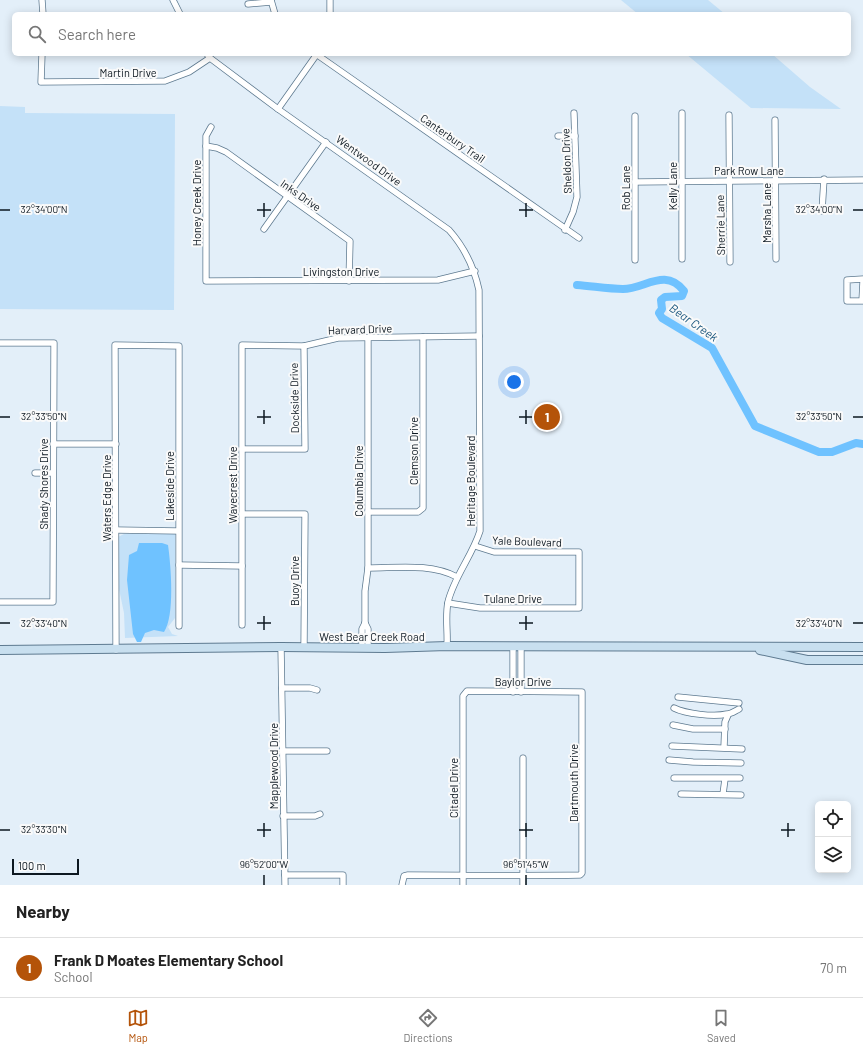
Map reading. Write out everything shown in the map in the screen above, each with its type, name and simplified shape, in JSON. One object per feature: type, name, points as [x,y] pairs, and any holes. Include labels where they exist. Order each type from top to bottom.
[{"type":"main road","name":"West Bear Creek Road","points":[[0,650],[116,650],[281,647],[365,648],[447,646],[744,648],[863,647]]},
{"type":"main road","name":"West Bear Creek Road","points":[[744,648],[795,659],[863,660]]},
{"type":"street","points":[[42,0],[43,12]]},
{"type":"street","points":[[173,0],[179,12]]},
{"type":"street","points":[[330,0],[330,12]]},
{"type":"street","points":[[248,4],[271,1],[274,12]]},
{"type":"street","name":"Martin Drive","points":[[42,56],[41,82],[165,81],[189,72],[209,56]]},
{"type":"street","name":"Wentwood Drive","points":[[209,56],[278,109],[449,230],[460,243],[475,271],[479,290],[479,309]]},
{"type":"street","points":[[278,109],[316,56]]},
{"type":"street","name":"Canterbury Trail","points":[[320,56],[565,230],[579,238]]},
{"type":"street","name":"Kelly Lane","points":[[682,112],[682,258]]},
{"type":"street","name":"Sheldon Drive","points":[[565,230],[574,212],[577,197],[574,113]]},
{"type":"street","name":"Sherrie Lane","points":[[728,115],[730,262]]},
{"type":"street","name":"Rob Lane","points":[[635,116],[635,260]]},
{"type":"street","name":"Marsha Lane","points":[[776,120],[776,259]]},
{"type":"street","name":"Honey Creek Drive","points":[[206,281],[206,136],[211,127]]},
{"type":"street","points":[[558,136],[575,136]]},
{"type":"street","points":[[264,229],[326,142]]},
{"type":"street","name":"Inks Drive","points":[[206,146],[217,148],[226,152],[286,197],[350,241],[349,281]]},
{"type":"street","points":[[822,211],[824,179]]},
{"type":"street","name":"Park Row Lane","points":[[635,182],[729,180],[776,181],[824,179],[863,180]]},
{"type":"street","name":"Livingston Drive","points":[[206,281],[438,280],[475,271]]},
{"type":"street","points":[[847,280],[863,281],[862,301],[847,301],[847,280]]},
{"type":"street","name":"Heritage Boulevard","points":[[447,646],[448,603],[458,577],[475,546],[480,531],[479,309]]},
{"type":"street","name":"Harvard Drive","points":[[242,346],[304,346],[338,338],[479,336]]},
{"type":"street","name":"Clemson Drive","points":[[368,512],[418,512],[423,508],[423,337]]},
{"type":"street","name":"Columbia Drive","points":[[365,648],[368,629],[364,623],[364,591],[368,568],[368,338]]},
{"type":"street","name":"Shady Shores Drive","points":[[0,343],[54,343],[53,602],[0,602]]},
{"type":"street","name":"Lakeside Drive","points":[[115,346],[179,346],[179,626]]},
{"type":"street","name":"Waters Edge Drive","points":[[115,346],[116,650]]},
{"type":"street","name":"Wavecrest Drive","points":[[242,346],[242,624]]},
{"type":"street","name":"Dockside Drive","points":[[242,449],[305,449],[304,346]]},
{"type":"street","points":[[54,444],[116,444]]},
{"type":"street","points":[[35,473],[53,473]]},
{"type":"street","name":"Buoy Drive","points":[[242,514],[305,514],[304,647]]},
{"type":"street","points":[[116,530],[178,531]]},
{"type":"street","name":"Yale Boulevard","points":[[475,546],[494,552],[579,552],[579,608]]},
{"type":"street","points":[[179,565],[242,566]]},
{"type":"street","points":[[368,568],[432,567],[446,571],[458,577]]},
{"type":"street","name":"Tulane Drive","points":[[448,603],[480,608],[579,608]]},
{"type":"street","name":"Mapplewood Drive","points":[[281,647],[284,751],[283,816],[285,885]]},
{"type":"street","points":[[517,647],[521,692]]},
{"type":"street","points":[[513,692],[517,647]]},
{"type":"street","points":[[282,688],[310,688],[317,690]]},
{"type":"street","name":"Baylor Drive","points":[[464,692],[582,692]]},
{"type":"street","name":"Citadel Drive","points":[[463,885],[464,692]]},
{"type":"street","name":"Dartmouth Drive","points":[[523,875],[580,875],[582,873],[582,692]]},
{"type":"street","points":[[674,708],[682,712],[698,714],[728,714],[739,706],[678,697]]},
{"type":"street","points":[[724,747],[725,728],[728,714]]},
{"type":"street","points":[[673,725],[693,728],[725,728]]},
{"type":"street","points":[[672,746],[724,747],[742,749]]},
{"type":"street","points":[[284,751],[327,750]]},
{"type":"street","points":[[522,758],[523,885]]},
{"type":"street","points":[[669,760],[741,763]]},
{"type":"street","points":[[674,778],[740,778]]},
{"type":"street","points":[[723,794],[725,779]]},
{"type":"street","points":[[681,794],[741,795]]},
{"type":"street","points":[[283,816],[315,816],[320,814]]},
{"type":"street","points":[[285,875],[343,876],[343,885]]},
{"type":"street","points":[[402,885],[404,876],[523,875]]},
{"type":"shaded area","points":[[621,0],[708,0],[723,12],[636,12]]},
{"type":"shaded area","points":[[688,56],[774,56],[810,87],[841,109],[751,108]]},
{"type":"shaded area","points":[[0,106],[25,107],[25,113],[175,114],[174,310],[0,309]]},
{"type":"shaded area","points":[[124,534],[175,534],[175,618],[168,627],[172,634],[178,636],[125,638],[124,613],[119,589],[118,537]]},
{"type":"water","points":[[139,543],[162,543],[168,545],[171,603],[170,615],[164,632],[154,630],[145,633],[141,642],[137,642],[133,634],[127,580],[129,555],[137,551]]},
{"type":"waterway","name":"Bear Creek","points":[[577,285],[623,289],[662,280],[677,284],[684,291],[682,296],[665,297],[661,300],[662,309],[659,313],[662,318],[712,348],[755,426],[819,452],[832,452],[856,443],[863,444]]},
{"type":"place","name":"Frank D Moates Elementary School","points":[[547,417]]}]
